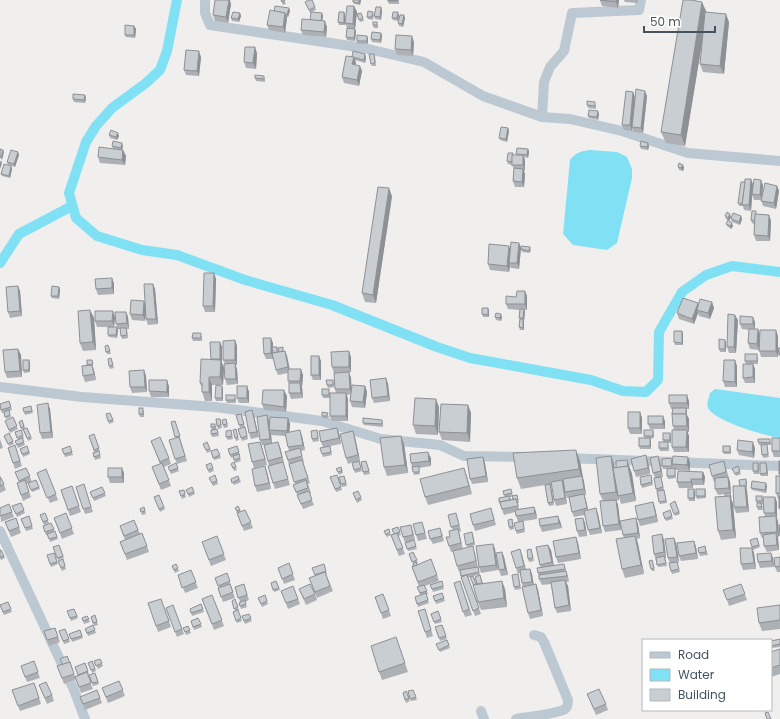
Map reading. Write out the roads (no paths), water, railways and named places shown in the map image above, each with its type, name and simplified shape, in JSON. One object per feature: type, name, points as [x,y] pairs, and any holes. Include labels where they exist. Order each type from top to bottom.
[{"type":"street","points":[[205,0],[205,12],[210,26],[364,48],[424,62],[484,96],[542,117],[570,119],[622,131],[688,153],[780,161]]},
{"type":"street","points":[[542,117],[544,82],[550,67],[564,51],[572,13],[639,10],[641,0]]},
{"type":"street","points":[[0,387],[82,397],[215,407],[322,421],[381,439],[440,445],[464,456],[538,458]]},
{"type":"street","points":[[553,458],[780,466]]},
{"type":"street","points":[[0,531],[74,690],[85,719]]},
{"type":"street","points":[[516,719],[565,709],[567,706],[568,700],[544,642],[541,637],[534,635]]},
{"type":"water","points":[[590,150],[617,152],[627,157],[632,169],[632,178],[617,243],[607,250],[573,245],[563,234],[570,160],[578,153]]},
{"type":"water","points":[[715,389],[780,398],[780,438],[730,423],[712,413],[707,406],[707,403],[710,393]]},
{"type":"waterway","points":[[177,0],[167,51],[160,70],[146,83],[112,108],[96,126],[86,142],[69,193],[76,218],[97,236],[142,250],[177,255],[245,280],[332,305],[437,347],[470,358],[591,380],[623,391],[646,392],[658,380],[659,332],[682,292],[706,275],[732,266],[780,272]]},
{"type":"waterway","points":[[0,263],[19,234],[72,206]]}]
